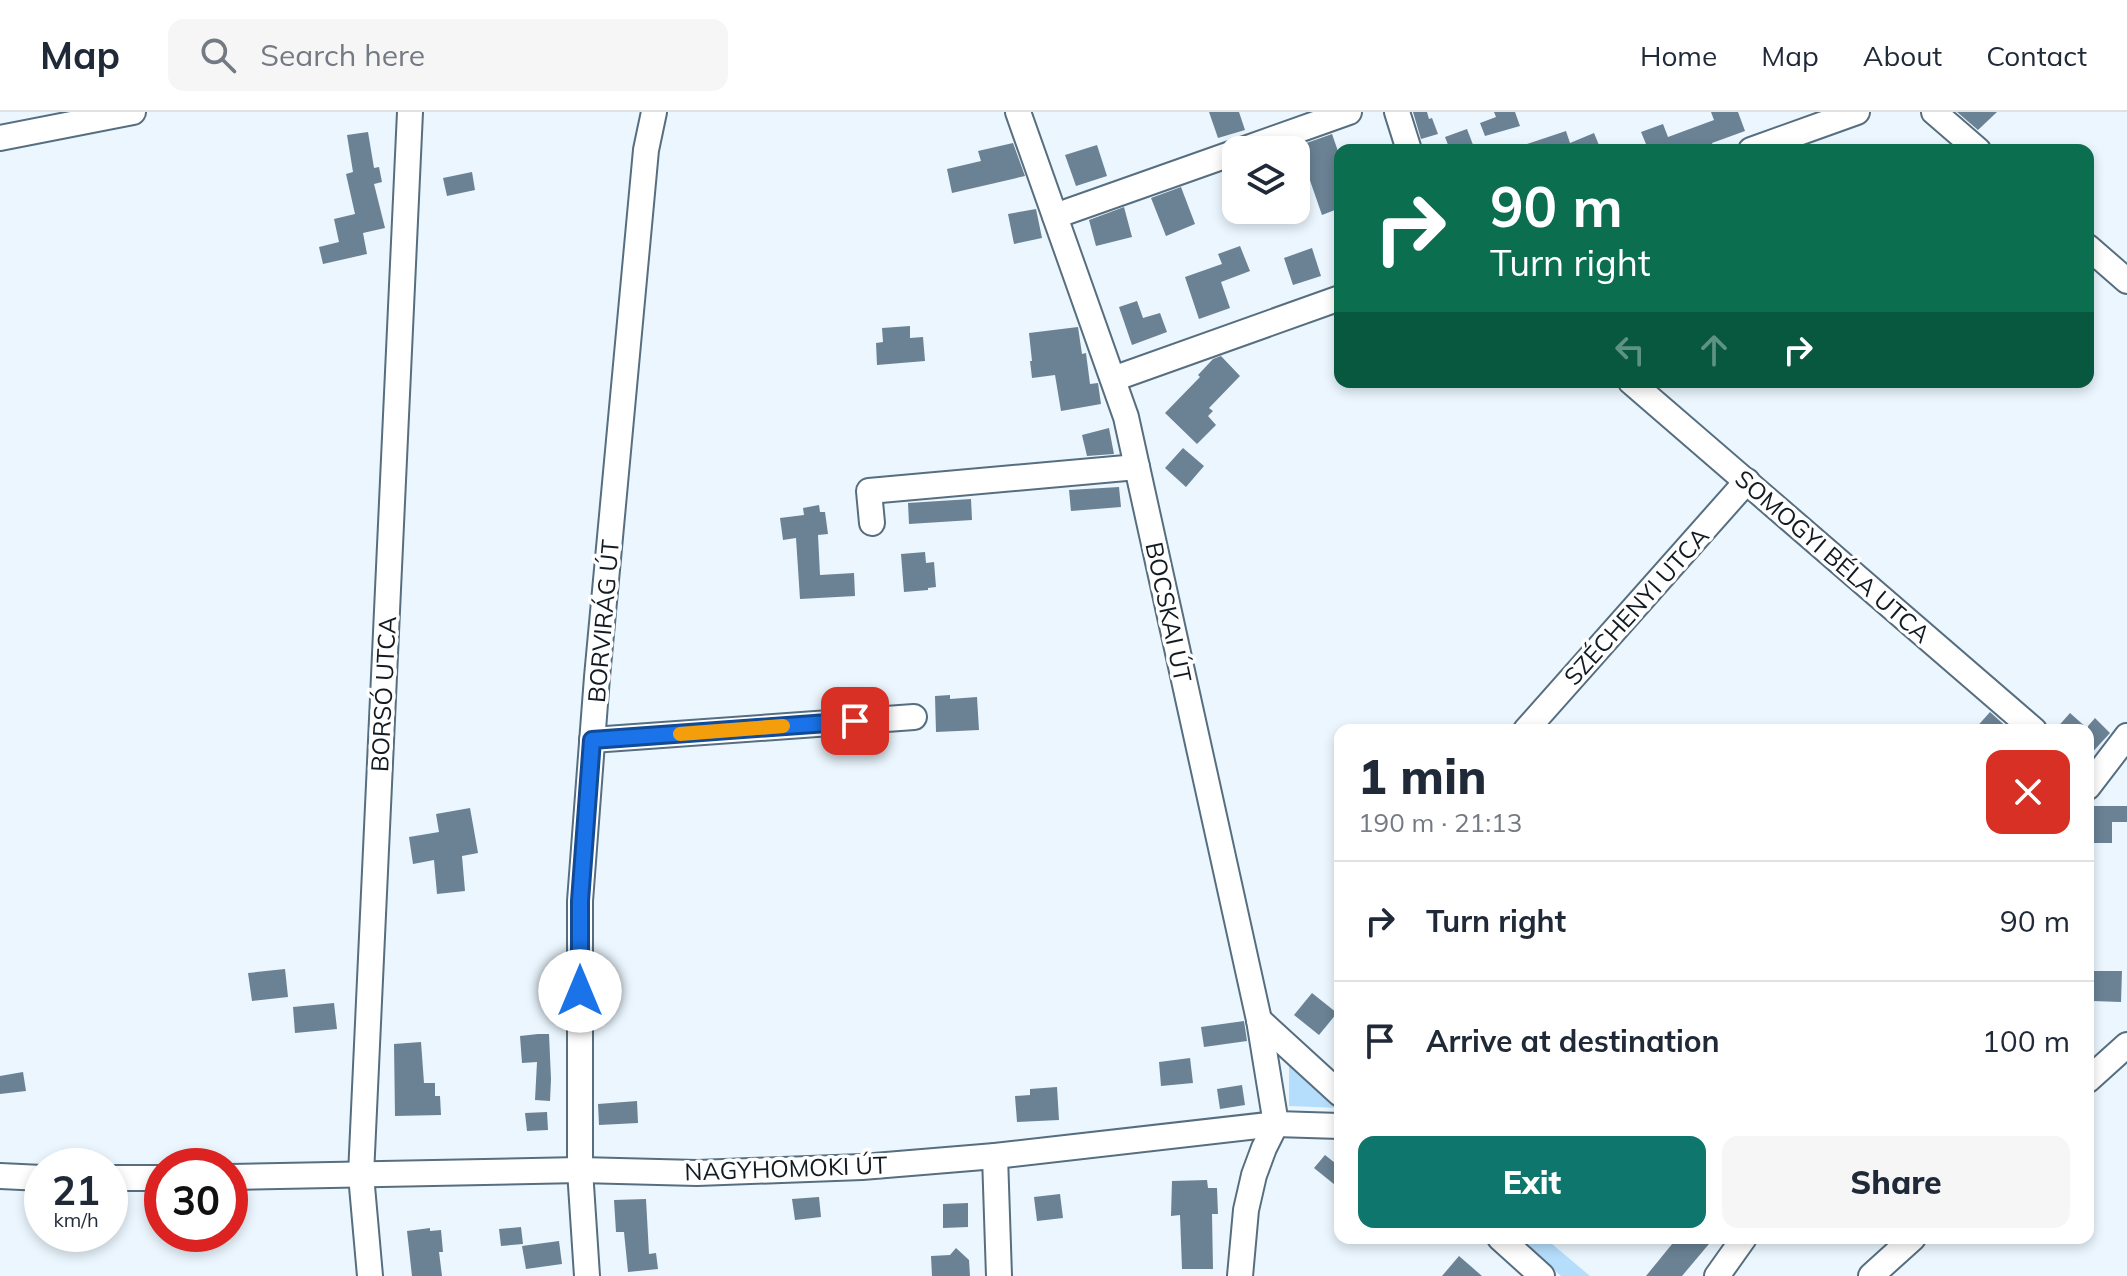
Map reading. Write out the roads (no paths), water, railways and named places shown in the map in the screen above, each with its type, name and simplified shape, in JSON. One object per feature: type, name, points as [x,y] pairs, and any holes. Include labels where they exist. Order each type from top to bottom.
[{"type":"street","points":[[0,138],[133,112]]},
{"type":"street","name":"BORSÓ UTCA","points":[[370,1276],[361,1175],[410,112]]},
{"type":"street","name":"BORVIRÁG ÚT","points":[[587,1276],[580,1170],[580,901],[645,165],[654,112]]},
{"type":"street","name":"BOCSKAI ÚT","points":[[1018,112],[1126,417],[1259,1020],[1276,1124]]},
{"type":"street","points":[[1281,136],[1349,112]]},
{"type":"street","points":[[1397,112],[1407,144]]},
{"type":"street","points":[[1768,144],[1857,112]]},
{"type":"street","points":[[1934,112],[1971,144]]},
{"type":"street","points":[[1055,216],[1222,157]]},
{"type":"street","points":[[2094,252],[2127,281]]},
{"type":"street","points":[[1113,379],[1334,300]]},
{"type":"street","name":"SOMOGYI BÉLA UTCA","points":[[1638,388],[2027,724]]},
{"type":"street","points":[[872,523],[869,491],[1137,467]]},
{"type":"street","name":"SZÉCHENYI UTCA","points":[[1531,724],[1747,481]]},
{"type":"street","points":[[592,740],[914,717]]},
{"type":"street","points":[[2094,776],[2127,736]]},
{"type":"street","points":[[1259,1020],[1334,1089]]},
{"type":"street","points":[[2094,1075],[2127,1045]]},
{"type":"street","points":[[1240,1276],[1246,1210],[1254,1175],[1276,1124]]},
{"type":"street","name":"NAGYHOMOKI ÚT","points":[[248,1177],[580,1170],[697,1173],[862,1167],[995,1156],[1276,1124],[1334,1126]]},
{"type":"street","points":[[995,1156],[999,1276]]},
{"type":"street","points":[[0,1176],[24,1177]]},
{"type":"street","points":[[1507,1244],[1542,1276]]},
{"type":"street","points":[[1717,1276],[1740,1244]]},
{"type":"street","points":[[1871,1276],[1906,1244]]}]
